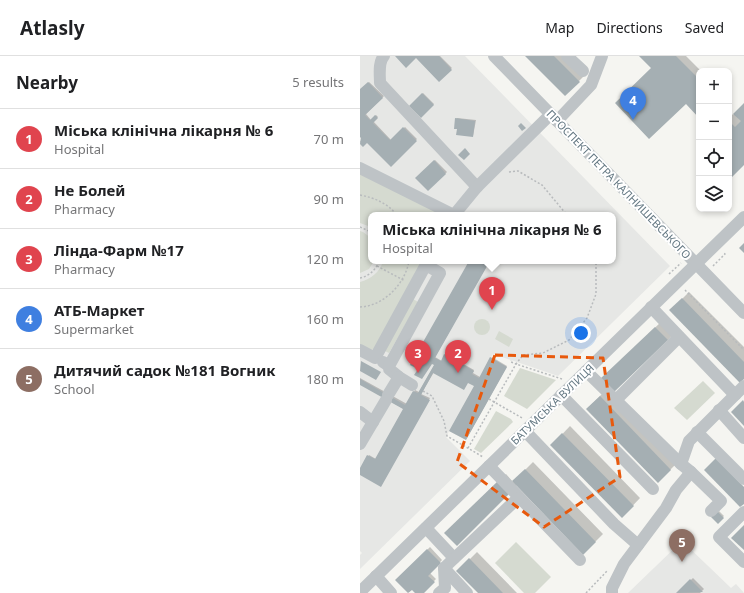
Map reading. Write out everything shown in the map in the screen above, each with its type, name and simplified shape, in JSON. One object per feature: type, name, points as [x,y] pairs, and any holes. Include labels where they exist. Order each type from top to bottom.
[{"type":"street","points":[[384,56],[381,59],[379,72],[380,83],[477,187]]},
{"type":"street","name":"ПРОСПЕКТ ПЕТРА КАЛНИШЕВСЬКОГО","points":[[494,56],[744,313]]},
{"type":"street","points":[[567,56],[582,71]]},
{"type":"street","points":[[456,212],[491,173],[591,85],[602,56]]},
{"type":"street","points":[[360,168],[448,212]]},
{"type":"street","name":"БАТУМСЬКА ВУЛИЦЯ","points":[[360,592],[426,528],[487,462],[528,428],[744,217]]},
{"type":"street","points":[[375,358],[426,264]]},
{"type":"street","points":[[389,366],[440,273],[428,264]]},
{"type":"street","points":[[651,307],[735,395]]},
{"type":"street","points":[[616,400],[679,337]]},
{"type":"street","points":[[360,350],[389,366],[389,369],[412,385]]},
{"type":"street","points":[[586,371],[721,501],[711,511]]},
{"type":"street","points":[[360,444],[399,377]]},
{"type":"street","points":[[681,464],[689,441],[744,386]]},
{"type":"street","points":[[561,395],[653,489]]},
{"type":"street","points":[[719,410],[744,438]]},
{"type":"street","points":[[360,412],[373,422]]},
{"type":"street","points":[[528,428],[614,524],[638,545]]},
{"type":"street","points":[[697,432],[744,479]]},
{"type":"street","points":[[487,462],[518,498],[580,560]]},
{"type":"street","points":[[612,593],[612,588],[624,564],[666,508],[676,490],[691,472]]},
{"type":"street","points":[[440,593],[445,588],[444,568],[518,498]]},
{"type":"street","points":[[744,512],[719,537],[744,562]]},
{"type":"street","points":[[426,528],[454,558]]},
{"type":"street","points":[[444,568],[467,593]]},
{"type":"street","points":[[376,576],[391,593]]},
{"type":"path","points":[[491,173],[518,171],[542,185],[564,212]]},
{"type":"path","points":[[360,194],[376,199],[394,212]]},
{"type":"path","points":[[360,307],[365,307],[380,301],[392,292],[402,280],[408,264]]},
{"type":"path","points":[[468,448],[516,364],[523,356],[543,353],[569,340],[587,318],[596,294],[596,264]]},
{"type":"path","points":[[360,278],[372,273],[377,266],[414,286]]},
{"type":"path","points":[[685,290],[744,350]]},
{"type":"path","points":[[511,360],[511,362],[516,364],[564,379]]},
{"type":"path","points":[[423,391],[432,396],[444,421],[446,436],[468,448],[487,462]]},
{"type":"path","points":[[489,399],[523,419],[528,428]]},
{"type":"highlighted area","points":[[495,355],[603,358],[620,477],[544,527],[457,462]]},
{"type":"shaded area","points":[[360,56],[465,56],[670,266],[558,376],[493,354],[491,358],[507,367],[466,440],[449,431],[446,437],[470,461],[360,569],[360,555],[362,553],[360,551]]},
{"type":"shaded area","points":[[360,171],[440,212],[368,212],[368,226],[360,223]]},
{"type":"shaded area","points":[[360,231],[368,236],[368,264],[372,264],[369,269],[360,273]]},
{"type":"shaded area","points":[[423,264],[374,349],[371,350],[360,346],[360,282],[368,279],[382,265]]},
{"type":"shaded area","points":[[413,299],[418,302],[389,353],[385,351]]},
{"type":"shaded area","points":[[479,319],[485,319],[490,324],[488,333],[485,335],[479,335],[474,330],[474,324]]},
{"type":"shaded area","points":[[499,331],[513,339],[509,347],[495,339]]},
{"type":"shaded area","points":[[520,368],[556,380],[527,409],[504,396]]},
{"type":"shaded area","points":[[703,381],[715,393],[687,420],[674,408]]},
{"type":"shaded area","points":[[496,411],[511,419],[513,422],[481,453],[474,449]]},
{"type":"shaded area","points":[[682,541],[731,588],[736,584],[744,593],[628,593]]},
{"type":"shaded area","points":[[516,542],[551,577],[535,593],[524,593],[495,563]]},
{"type":"building","points":[[395,56],[439,56],[452,70],[439,82],[416,58],[406,68]]},
{"type":"building","points":[[525,56],[554,56],[580,82],[565,96]]},
{"type":"building","points":[[639,56],[676,56],[696,76],[696,115],[686,104],[649,139],[615,103],[651,68]]},
{"type":"building","points":[[368,82],[383,98],[365,115],[370,120],[375,115],[378,118],[373,123],[390,140],[403,127],[417,141],[391,167],[367,143],[363,147],[360,144],[360,89]]},
{"type":"building","points":[[422,93],[434,105],[421,118],[409,106]]},
{"type":"building","points":[[744,103],[744,165],[732,177],[732,124],[735,127],[741,121],[733,114]]},
{"type":"building","points":[[455,118],[475,121],[473,137],[456,135],[457,129],[454,129]]},
{"type":"building","points":[[521,123],[526,128],[522,131],[518,126]]},
{"type":"building","points":[[465,148],[470,154],[464,160],[458,155]]},
{"type":"building","points":[[434,160],[446,174],[428,191],[415,178]]},
{"type":"building","points":[[744,243],[744,253],[739,248]]},
{"type":"building","points":[[467,264],[488,264],[435,358],[441,361],[444,354],[474,371],[472,374],[479,378],[490,357],[507,367],[466,440],[449,431],[474,386],[468,383],[464,390],[433,373],[421,395],[430,400],[381,487],[360,475],[360,468],[367,455],[375,459],[403,409],[360,385],[360,379],[405,405],[413,391],[418,393],[434,365],[432,364],[422,379],[414,375],[418,369],[410,365]]},
{"type":"building","points":[[682,298],[744,362],[744,379],[740,383],[669,310]]},
{"type":"building","points":[[655,327],[668,340],[613,393],[600,379]]},
{"type":"building","points":[[361,361],[381,372],[376,380],[360,371]]},
{"type":"building","points":[[600,396],[671,470],[658,483],[586,409]]},
{"type":"building","points":[[743,400],[744,402],[744,426],[731,412]]},
{"type":"building","points":[[562,433],[634,506],[622,518],[550,445]]},
{"type":"building","points":[[716,458],[744,487],[744,504],[740,507],[704,470]]},
{"type":"building","points":[[525,469],[596,542],[583,555],[512,481]]},
{"type":"building","points":[[498,481],[510,493],[457,546],[444,533]]},
{"type":"building","points":[[717,511],[724,518],[718,524],[711,517]]},
{"type":"building","points":[[744,525],[744,550],[731,538]]},
{"type":"building","points":[[427,549],[441,563],[428,576],[435,582],[424,593],[415,593],[412,590],[408,593],[395,580]]},
{"type":"building","points":[[469,558],[503,593],[478,593],[456,571]]},
{"type":"building","points":[[690,579],[703,592],[676,593]]},
{"type":"place","name":"АТБ-Маркет","points":[[633,120]]},
{"type":"place","name":"Міська клінічна лікарня № 6","points":[[492,310]]},
{"type":"place","name":"Лінда-Фарм №17","points":[[418,373]]},
{"type":"place","name":"Не Болей","points":[[458,373]]},
{"type":"place","name":"Дитячий садок №181 Вогник","points":[[682,562]]}]
